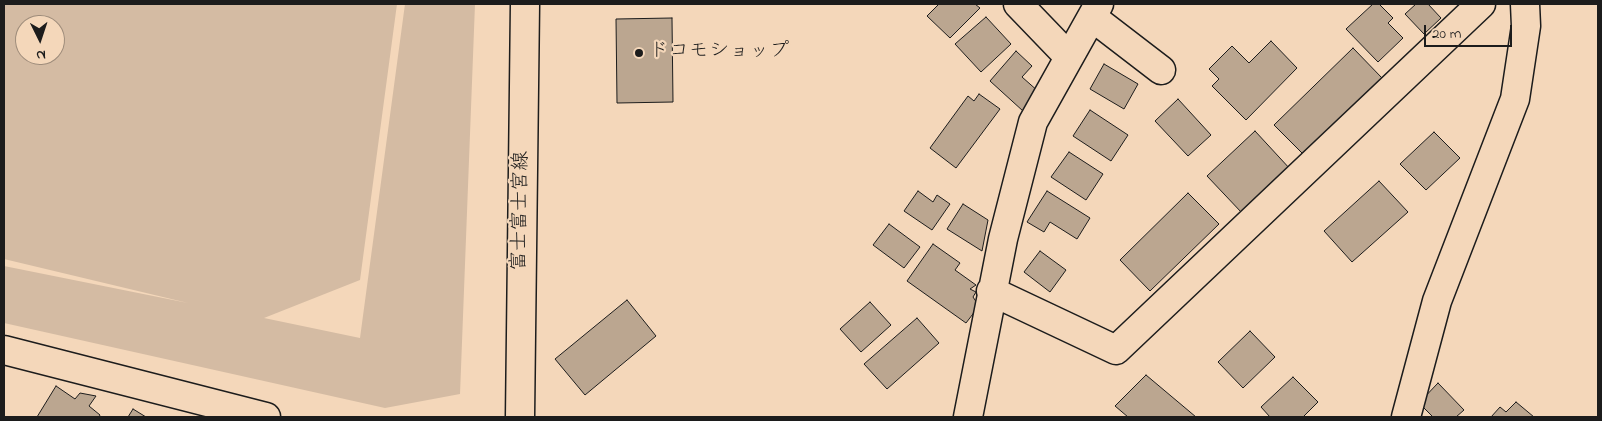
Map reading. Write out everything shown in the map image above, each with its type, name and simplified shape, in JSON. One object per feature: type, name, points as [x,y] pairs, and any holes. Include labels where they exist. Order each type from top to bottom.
[{"type":"street","name":"富士富士宮線","points":[[520,417],[525,4]]},
{"type":"street","points":[[1018,4],[1069,57]]},
{"type":"street","points":[[992,290],[1116,350],[1481,4]]},
{"type":"street","points":[[1406,417],[1437,302],[1515,99],[1526,26],[1525,4]]},
{"type":"street","points":[[968,417],[1003,239],[1033,122],[1095,10],[1160,70]]},
{"type":"street","points":[[4,350],[266,417]]},
{"type":"shaded area","points":[[4,4],[397,4],[360,280],[264,318],[360,338],[405,4],[475,4],[460,394],[385,408],[4,323],[4,266],[188,303],[4,259]]},
{"type":"building","points":[[939,4],[975,4],[980,8],[950,38],[927,16]]},
{"type":"building","points":[[1373,4],[1379,4],[1393,18],[1388,23],[1403,38],[1378,62],[1346,29]]},
{"type":"building","points":[[1416,4],[1428,4],[1441,18],[1424,34],[1405,14]]},
{"type":"building","points":[[986,17],[1011,44],[981,72],[955,44]]},
{"type":"building","points":[[672,18],[673,102],[617,103],[616,19]]},
{"type":"building","points":[[1271,41],[1297,68],[1246,120],[1212,86],[1219,79],[1209,69],[1232,46],[1249,63]]},
{"type":"building","points":[[1353,48],[1382,78],[1304,155],[1274,125]]},
{"type":"building","points":[[1016,51],[1032,66],[1022,77],[1039,92],[1023,111],[990,81]]},
{"type":"building","points":[[1104,64],[1138,84],[1124,109],[1090,89]]},
{"type":"building","points":[[979,94],[1000,109],[956,168],[930,148],[968,96],[974,101]]},
{"type":"building","points":[[1178,99],[1211,135],[1188,156],[1155,121]]},
{"type":"building","points":[[1090,110],[1128,135],[1111,161],[1073,136]]},
{"type":"building","points":[[1255,131],[1291,170],[1242,213],[1207,176]]},
{"type":"building","points":[[1434,132],[1460,158],[1426,190],[1400,164]]},
{"type":"building","points":[[1069,152],[1103,174],[1086,200],[1051,177]]},
{"type":"building","points":[[1379,181],[1408,212],[1352,262],[1324,231]]},
{"type":"building","points":[[918,191],[933,202],[937,195],[950,204],[932,230],[904,211]]},
{"type":"building","points":[[1047,191],[1090,218],[1077,239],[1050,222],[1044,232],[1027,222]]},
{"type":"building","points":[[1188,193],[1219,224],[1150,291],[1120,260]]},
{"type":"building","points":[[963,204],[988,220],[982,251],[947,229]]},
{"type":"building","points":[[889,224],[920,247],[904,268],[873,245]]},
{"type":"building","points":[[933,244],[960,263],[955,270],[976,285],[970,289],[976,292],[973,297],[979,306],[966,323],[907,281]]},
{"type":"building","points":[[1040,251],[1066,270],[1050,292],[1024,272]]},
{"type":"building","points":[[627,300],[656,336],[585,395],[555,359]]},
{"type":"building","points":[[870,302],[891,325],[861,352],[840,329]]},
{"type":"building","points":[[917,318],[939,343],[887,389],[864,364]]},
{"type":"building","points":[[1250,331],[1275,357],[1243,388],[1218,362]]},
{"type":"building","points":[[1146,375],[1196,417],[1128,417],[1115,406]]},
{"type":"building","points":[[1293,377],[1318,402],[1303,417],[1270,417],[1261,407]]},
{"type":"building","points":[[1438,383],[1464,410],[1456,417],[1433,417],[1419,403]]},
{"type":"building","points":[[56,386],[75,399],[80,393],[96,396],[89,406],[100,415],[99,417],[37,417]]},
{"type":"building","points":[[1516,402],[1534,417],[1491,417],[1500,407],[1506,412]]},
{"type":"building","points":[[133,409],[146,417],[128,417]]},
{"type":"place","name":"ドコモショップ","points":[[639,53]]}]
